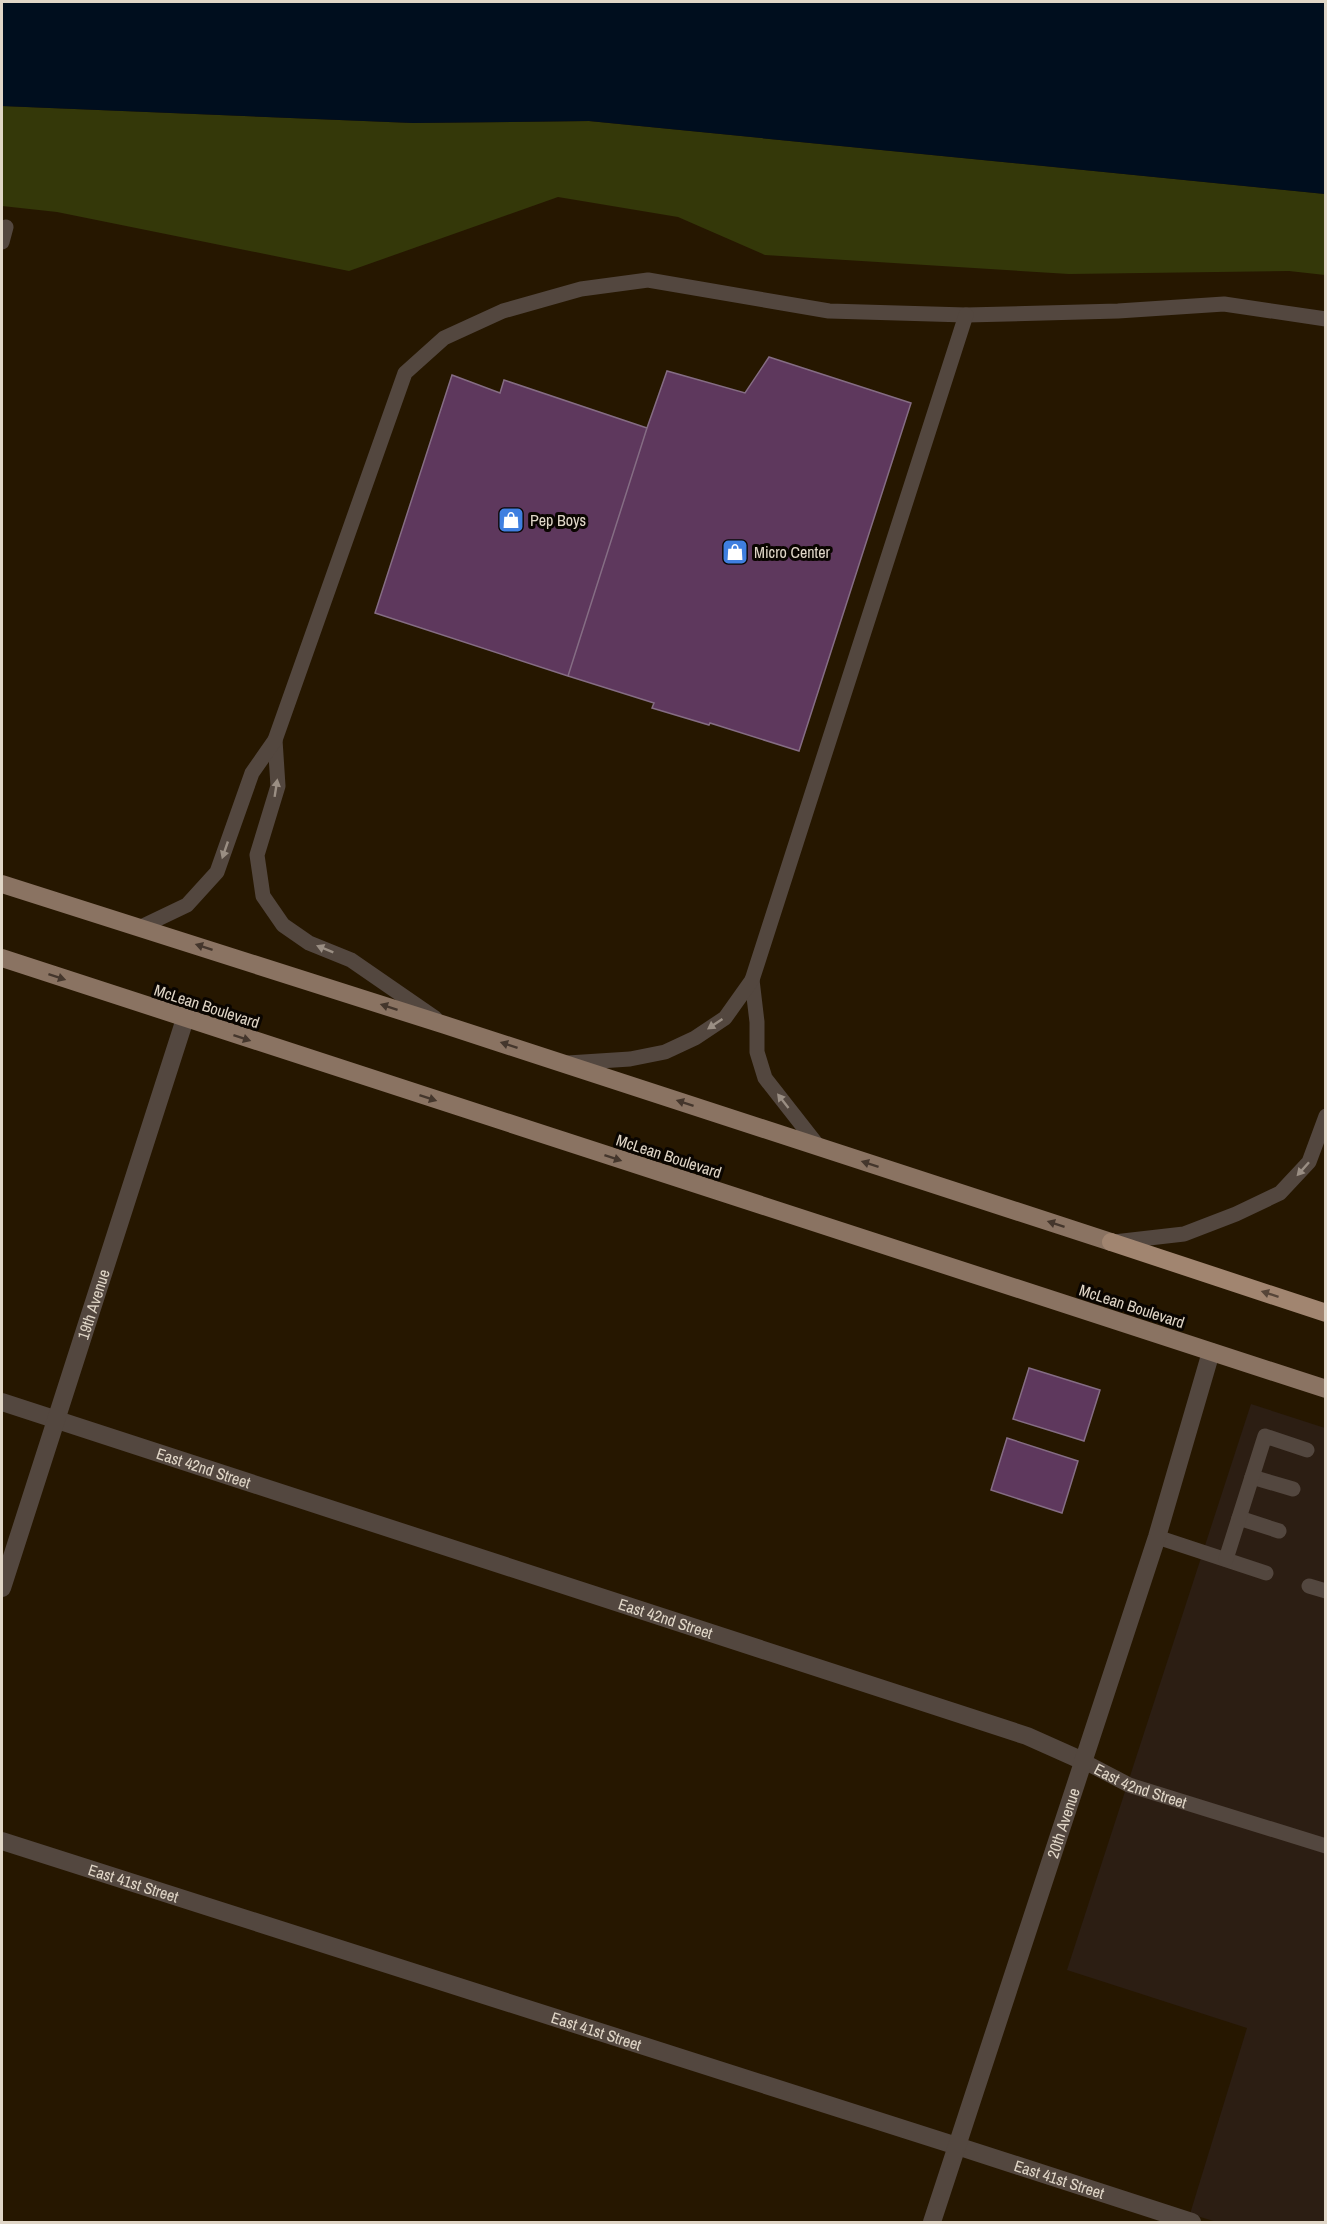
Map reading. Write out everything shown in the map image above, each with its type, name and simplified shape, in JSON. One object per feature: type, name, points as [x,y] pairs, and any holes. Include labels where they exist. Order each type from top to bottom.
[{"type":"highway","points":[[1111,1242],[1326,1313]]},
{"type":"main road","points":[[2,884],[445,1025],[1111,1242]]},
{"type":"main road","name":"McLean Boulevard","points":[[2,958],[1326,1389]]},
{"type":"street","name":"19th Avenue","points":[[2,1588],[185,1019]]},
{"type":"street","name":"20th Avenue","points":[[933,2223],[1157,1537],[1212,1352]]},
{"type":"street","name":"East 42nd Street","points":[[2,1402],[1016,1732],[1083,1761]]},
{"type":"street","name":"East 41st Street","points":[[2,1841],[1192,2223]]},
{"type":"lane","points":[[141,927],[187,904],[217,872],[252,773],[275,740],[405,373],[444,338],[503,311],[581,289],[648,280],[829,310],[966,315],[1118,311],[1224,304],[1326,319]]},
{"type":"lane","points":[[565,1064],[630,1059],[665,1052],[695,1038],[725,1018],[752,980],[966,315]]},
{"type":"lane","points":[[275,740],[278,786],[257,855],[263,896],[283,925],[309,943],[351,960],[445,1025]]},
{"type":"lane","points":[[752,980],[757,1022],[757,1052],[765,1078],[819,1147]]},
{"type":"lane","points":[[1111,1242],[1184,1234],[1236,1214],[1280,1193],[1309,1162],[1326,1116]]},
{"type":"lane","points":[[1226,1559],[1265,1436],[1307,1450]]},
{"type":"lane","points":[[1252,1477],[1293,1489]]},
{"type":"lane","points":[[1239,1518],[1279,1531]]},
{"type":"lane","points":[[1157,1537],[1266,1573]]},
{"type":"lane","points":[[1309,1586],[1326,1591]]},
{"type":"lane","name":"East 42nd Street","points":[[1083,1761],[1129,1785],[1326,1846]]},
{"type":"shaded area","points":[[1251,1404],[1325,1428],[1325,2222],[1217,2222],[1190,2214],[1247,2028],[1067,1970]]},
{"type":"green space","points":[[2,106],[413,123],[589,121],[1325,194],[1325,275],[1289,271],[1069,274],[765,255],[678,217],[558,197],[349,271],[57,212],[2,206]]},
{"type":"water","points":[[2,2],[1325,2],[1325,194],[589,121],[413,123],[2,106]]},
{"type":"building","name":"Micro Center","points":[[769,357],[911,403],[799,751],[710,723],[709,725],[652,708],[654,703],[568,676],[667,371],[745,393]]},
{"type":"building","name":"Pep Boys","points":[[452,375],[500,393],[504,380],[647,428],[568,676],[375,613]]},
{"type":"building","points":[[1029,1368],[1100,1390],[1084,1441],[1013,1419]]},
{"type":"building","points":[[1007,1438],[1078,1461],[1062,1513],[991,1490]]},
{"type":"place","name":"Pep Boys","points":[[511,520]]},
{"type":"place","name":"Micro Center","points":[[735,552]]}]
